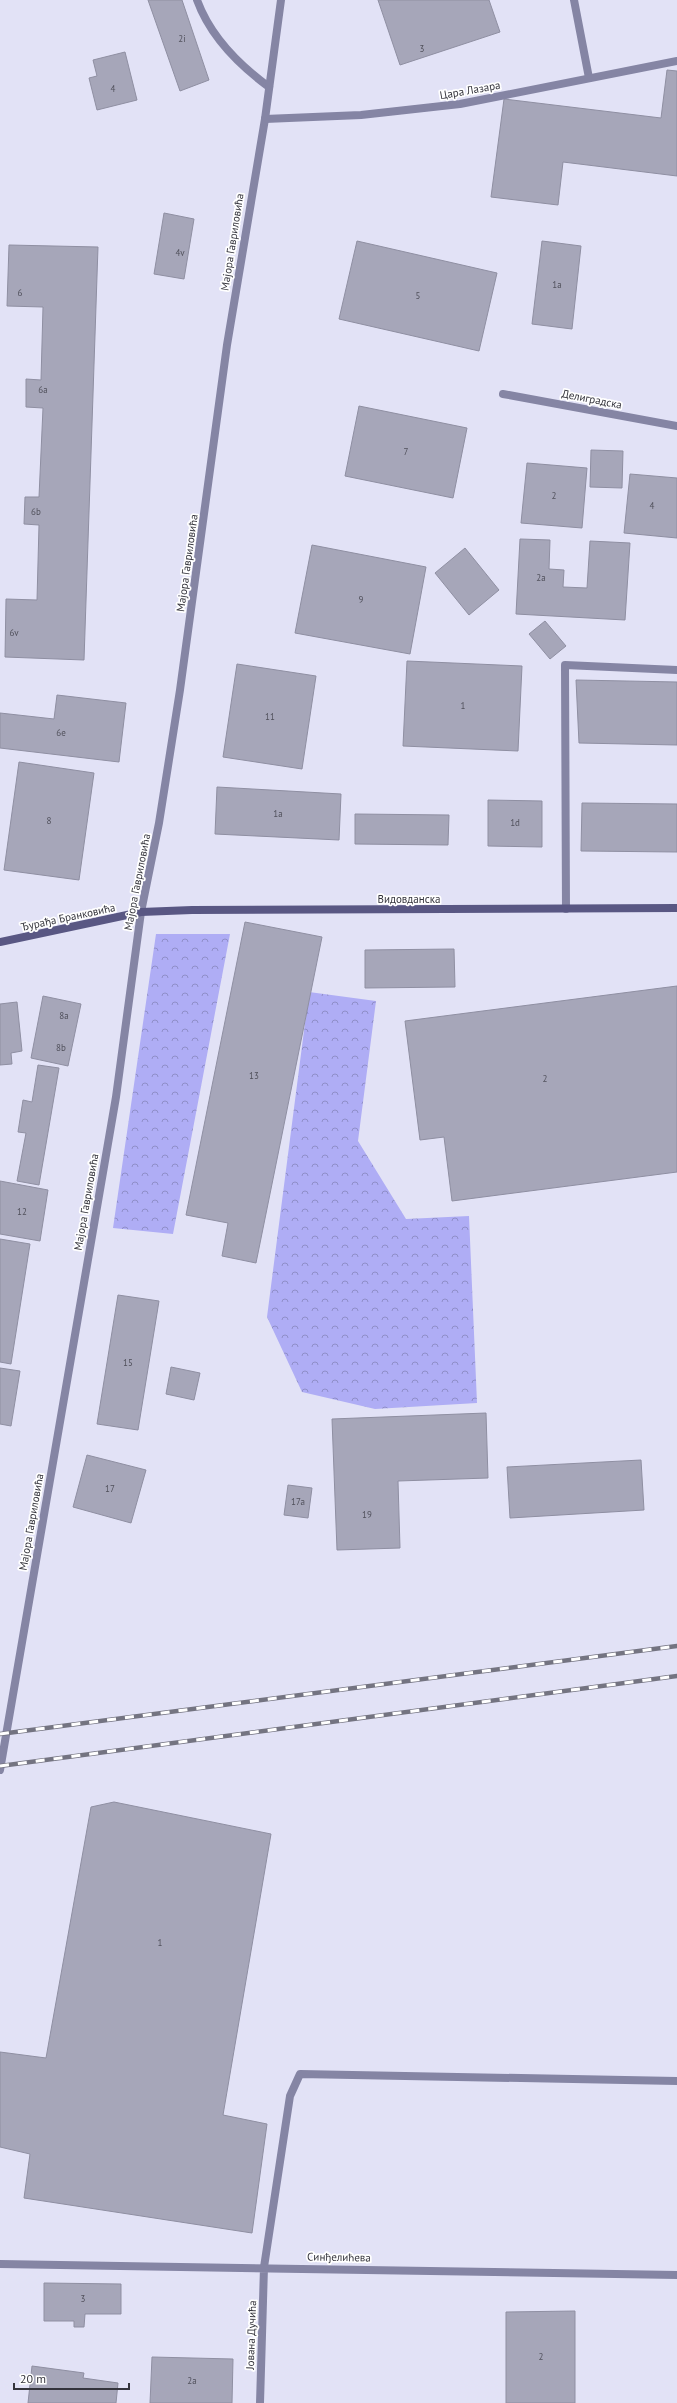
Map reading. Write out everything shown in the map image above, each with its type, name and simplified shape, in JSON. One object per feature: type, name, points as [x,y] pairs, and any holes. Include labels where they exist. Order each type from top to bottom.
[{"type":"main road","name":"Видовданска","points":[[140,912],[192,910],[677,908]]},
{"type":"main road","name":"Ђурађа Бранковића","points":[[0,942],[140,912]]},
{"type":"street","points":[[197,0],[221,44],[253,75],[269,87]]},
{"type":"street","name":"Мајора Гавриловића","points":[[0,1768],[116,1096],[140,912],[159,823],[180,690],[227,345],[265,119],[280,0]]},
{"type":"street","points":[[574,0],[589,78]]},
{"type":"street","name":"Цара Лазара","points":[[265,119],[354,116],[460,104],[677,61]]},
{"type":"street","name":"Делиградска","points":[[503,394],[677,426]]},
{"type":"street","points":[[566,909],[565,665],[677,670]]},
{"type":"street","name":"Јована Дучића","points":[[260,2403],[264,2267],[290,2096],[300,2074],[677,2081]]},
{"type":"street","name":"Синђелићева","points":[[0,2264],[264,2267],[677,2275]]},
{"type":"green space","points":[[156,934],[230,934],[173,1234],[113,1228]]},
{"type":"green space","points":[[309,992],[376,1001],[358,1141],[406,1219],[469,1216],[477,1403],[375,1409],[302,1392],[267,1317]]},
{"type":"building","points":[[148,0],[182,0],[209,80],[180,91]]},
{"type":"building","points":[[378,0],[489,0],[500,32],[400,65]]},
{"type":"building","points":[[125,52],[137,100],[97,110],[89,78],[97,76],[93,60]]},
{"type":"building","points":[[667,70],[677,71],[677,176],[563,162],[558,205],[491,197],[504,99],[661,118]]},
{"type":"building","points":[[164,213],[194,219],[184,279],[154,274]]},
{"type":"building","points":[[357,241],[497,273],[479,351],[339,319]]},
{"type":"building","points":[[542,241],[581,246],[572,329],[532,324]]},
{"type":"building","points":[[9,245],[98,247],[84,660],[5,657],[6,599],[37,600],[39,525],[24,524],[25,497],[39,497],[43,408],[26,407],[26,379],[41,380],[43,307],[7,306]]},
{"type":"building","points":[[359,406],[467,428],[453,498],[345,476]]},
{"type":"building","points":[[591,450],[623,451],[622,488],[590,487]]},
{"type":"building","points":[[527,463],[587,468],[582,528],[521,523]]},
{"type":"building","points":[[630,474],[677,478],[677,538],[624,533]]},
{"type":"building","points":[[520,539],[550,540],[549,569],[564,570],[563,587],[587,588],[590,541],[630,543],[625,620],[516,614]]},
{"type":"building","points":[[312,545],[426,567],[410,654],[295,633]]},
{"type":"building","points":[[465,548],[499,590],[469,615],[435,573]]},
{"type":"building","points":[[545,621],[566,646],[550,659],[529,634]]},
{"type":"building","points":[[407,661],[522,666],[518,751],[403,746]]},
{"type":"building","points":[[237,664],[316,676],[302,769],[223,757]]},
{"type":"building","points":[[576,680],[677,682],[677,745],[579,743]]},
{"type":"building","points":[[57,695],[126,703],[119,762],[0,748],[0,713],[54,719]]},
{"type":"building","points":[[19,762],[94,773],[79,880],[4,870]]},
{"type":"building","points":[[217,787],[341,794],[339,840],[215,834]]},
{"type":"building","points":[[488,800],[542,801],[542,847],[488,846]]},
{"type":"building","points":[[582,803],[677,804],[677,852],[581,851]]},
{"type":"building","points":[[355,814],[449,815],[448,845],[355,844]]},
{"type":"building","points":[[245,922],[322,937],[256,1263],[222,1256],[228,1223],[186,1215]]},
{"type":"building","points":[[454,949],[455,987],[365,988],[365,950]]},
{"type":"building","points":[[677,986],[677,1172],[452,1201],[444,1137],[420,1140],[405,1021]]},
{"type":"building","points":[[43,996],[81,1004],[68,1066],[31,1058]]},
{"type":"building","points":[[17,1002],[22,1051],[11,1053],[12,1064],[0,1065],[0,1004]]},
{"type":"building","points":[[38,1065],[59,1068],[39,1185],[17,1181],[26,1133],[18,1132],[23,1100],[32,1102]]},
{"type":"building","points":[[0,1181],[48,1190],[40,1241],[0,1234]]},
{"type":"building","points":[[0,1239],[30,1244],[11,1364],[0,1362]]},
{"type":"building","points":[[118,1295],[159,1301],[138,1430],[97,1424]]},
{"type":"building","points":[[171,1367],[200,1373],[194,1400],[166,1394]]},
{"type":"building","points":[[0,1368],[20,1371],[11,1426],[0,1424]]},
{"type":"building","points":[[486,1413],[488,1478],[398,1481],[400,1548],[337,1550],[332,1419]]},
{"type":"building","points":[[87,1455],[146,1470],[131,1523],[73,1507]]},
{"type":"building","points":[[641,1460],[644,1510],[510,1518],[507,1467]]},
{"type":"building","points":[[288,1485],[312,1488],[308,1518],[284,1515]]},
{"type":"building","points":[[114,1802],[271,1834],[223,2115],[267,2124],[252,2233],[24,2198],[30,2154],[0,2147],[0,2052],[46,2058],[91,1807]]},
{"type":"building","points":[[44,2283],[121,2284],[121,2314],[85,2314],[84,2327],[74,2327],[74,2321],[44,2321]]},
{"type":"building","points":[[575,2311],[575,2403],[506,2403],[506,2312]]},
{"type":"building","points":[[152,2357],[233,2359],[232,2403],[150,2403]]},
{"type":"building","points":[[32,2366],[84,2373],[83,2378],[118,2383],[116,2403],[28,2403]]},
{"type":"railway","points":[[0,1734],[677,1646]]},
{"type":"railway","points":[[0,1766],[677,1676]]}]
